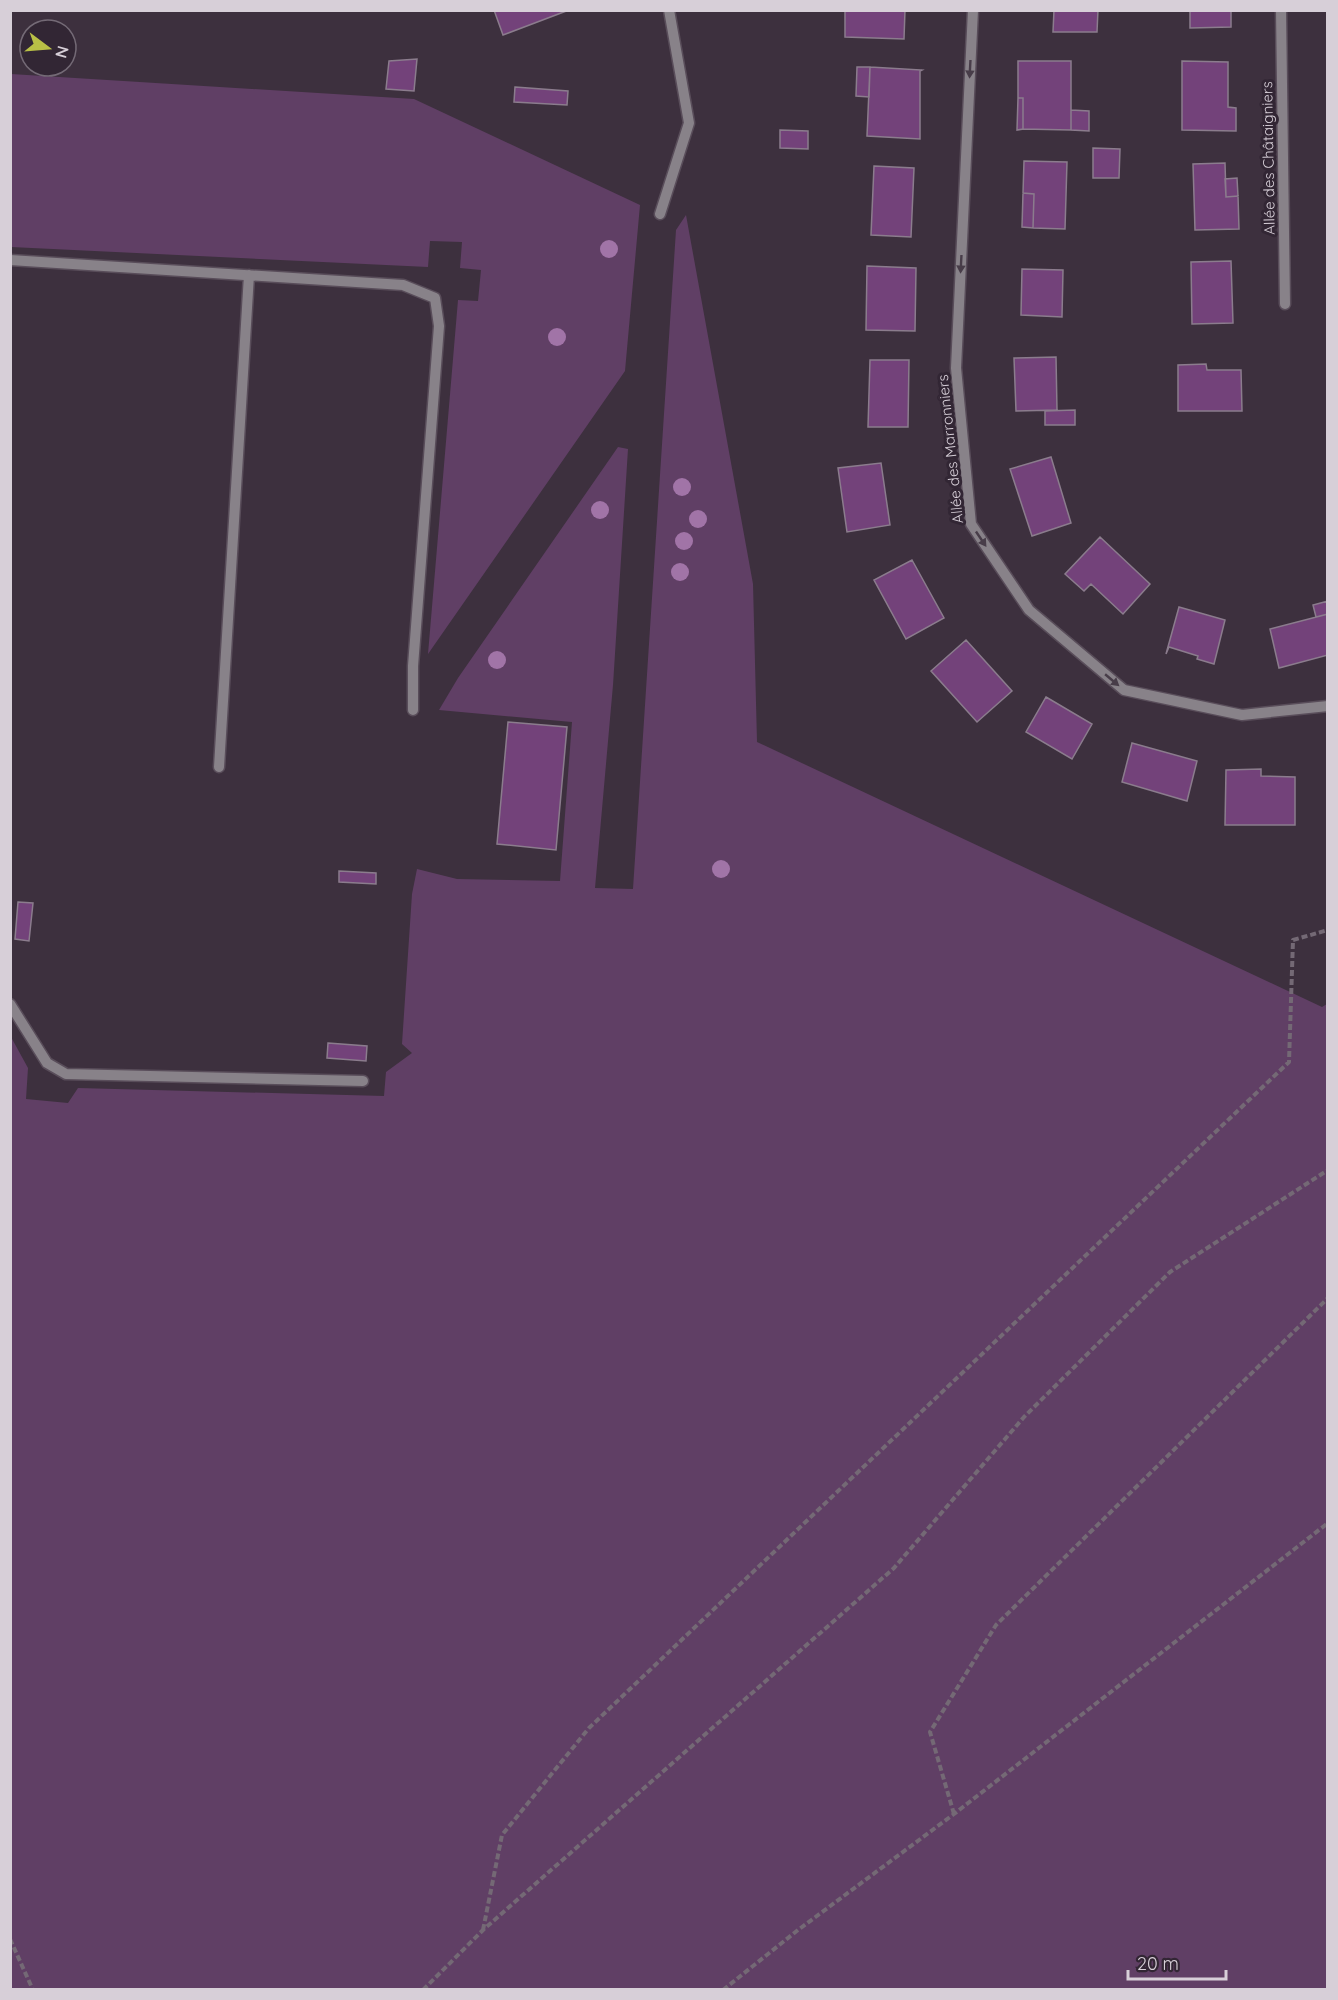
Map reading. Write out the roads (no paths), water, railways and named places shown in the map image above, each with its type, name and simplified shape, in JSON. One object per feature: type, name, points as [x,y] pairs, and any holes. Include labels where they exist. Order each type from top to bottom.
[{"type":"street","points":[[660,214],[688,123],[669,10]]},
{"type":"street","name":"Allée des Marronniers","points":[[973,10],[956,368],[971,524],[1029,610],[1124,690],[1242,715],[1328,706]]},
{"type":"street","name":"Allée des Châtaigniers","points":[[1281,10],[1285,304]]},
{"type":"street","points":[[10,260],[403,285],[435,298],[439,326],[413,666],[413,710]]},
{"type":"street","points":[[219,767],[249,275]]},
{"type":"street","points":[[10,1004],[47,1063],[66,1074],[363,1080]]}]
